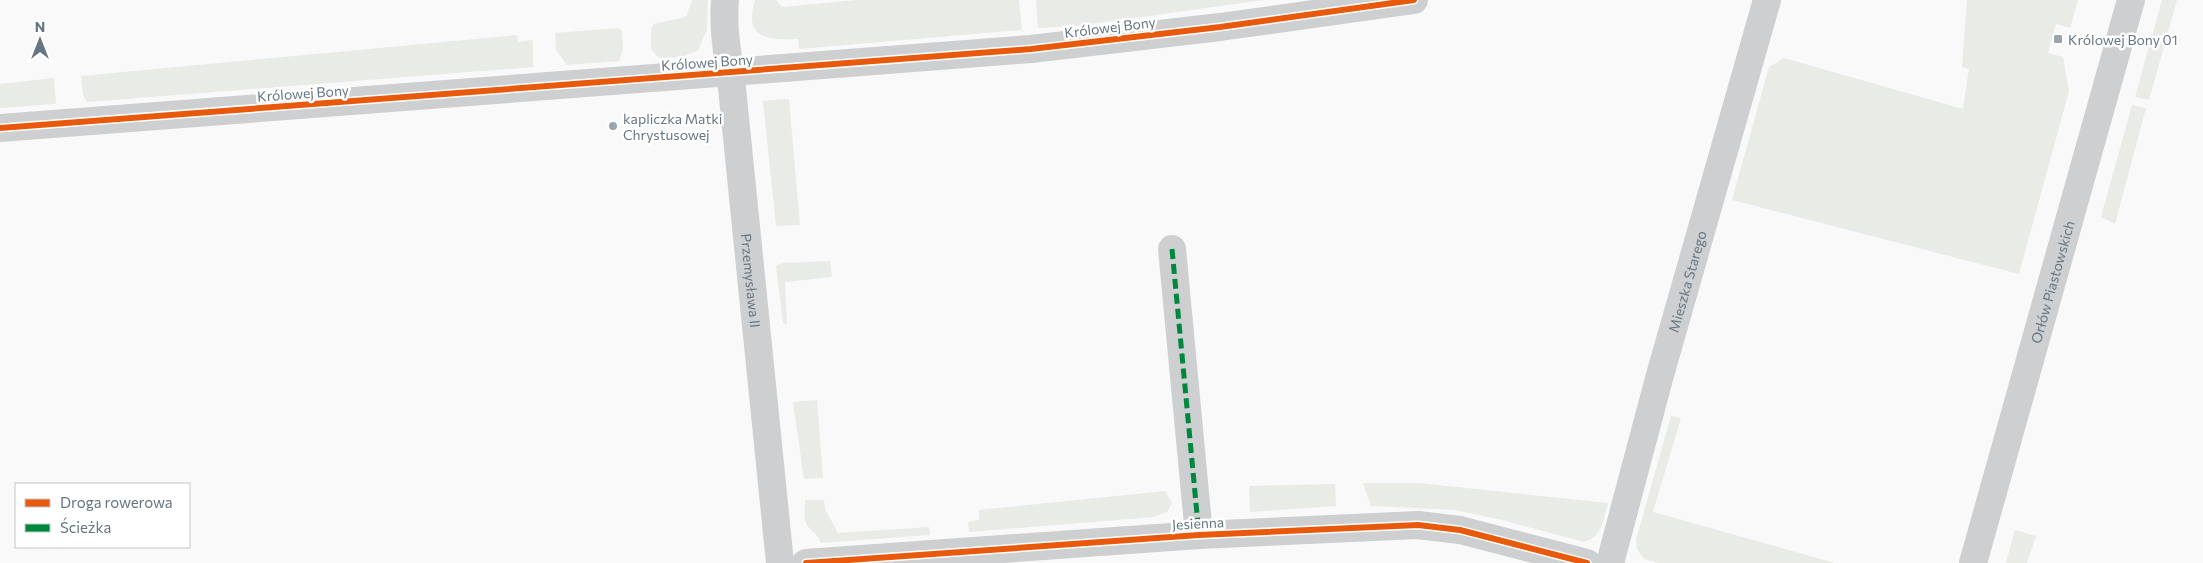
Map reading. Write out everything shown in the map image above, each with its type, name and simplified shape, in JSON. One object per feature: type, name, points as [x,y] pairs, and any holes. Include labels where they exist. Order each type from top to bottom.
[{"type":"street","name":"Przemysława II","points":[[725,0],[723,26],[730,73],[780,563]]},
{"type":"street","name":"Królowej Bony","points":[[0,128],[1031,49],[1220,27],[1414,0]]},
{"type":"street","name":"Mieszka Starego","points":[[1610,563],[1660,375],[1767,0]]},
{"type":"street","name":"Orłów Piastowskich","points":[[1973,563],[2131,0]]},
{"type":"street","points":[[1172,249],[1199,535]]},
{"type":"street","name":"Jesienna","points":[[806,563],[1199,535],[1418,525],[1460,530],[1587,563]]},
{"type":"shaded area","points":[[692,0],[708,0],[707,30],[698,50],[682,57],[659,58],[651,49],[651,29],[654,24],[686,17]]},
{"type":"shaded area","points":[[755,0],[776,0],[782,7],[857,0],[1019,0],[1022,30],[799,49],[798,39],[777,39],[768,37],[755,30],[752,23],[752,13]]},
{"type":"shaded area","points":[[1036,0],[1264,0],[1076,26],[1038,28]]},
{"type":"shaded area","points":[[1967,0],[2078,0],[2070,28],[2056,24],[2048,53],[2063,57],[2069,91],[2019,274],[1732,200],[1769,67],[1784,58],[1963,109],[1969,69],[1962,67]]},
{"type":"shaded area","points":[[2162,0],[2177,0],[2149,100],[2135,97]]},
{"type":"shaded area","points":[[618,28],[622,31],[623,50],[619,61],[567,65],[556,50],[555,33]]},
{"type":"shaded area","points":[[517,35],[518,42],[533,40],[533,67],[87,102],[83,95],[81,76]]},
{"type":"shaded area","points":[[54,78],[56,104],[0,108],[0,84]]},
{"type":"shaded area","points":[[789,99],[800,225],[776,226],[763,101]]},
{"type":"shaded area","points":[[2132,105],[2146,108],[2115,224],[2101,217]]},
{"type":"shaded area","points":[[830,261],[832,277],[785,282],[787,324],[783,323],[776,266],[783,263]]},
{"type":"shaded area","points":[[817,400],[823,478],[804,479],[793,402]]},
{"type":"shaded area","points":[[1671,416],[1681,418],[1653,512],[1835,563],[1658,563],[1644,559],[1637,549],[1636,540]]},
{"type":"shaded area","points":[[1363,483],[1418,483],[1608,503],[1599,532],[1584,542],[1502,520],[1455,510],[1371,506]]},
{"type":"shaded area","points":[[1335,484],[1336,506],[1250,512],[1249,486]]},
{"type":"shaded area","points":[[1165,491],[1172,503],[1167,512],[1154,517],[969,532],[968,522],[979,520],[979,510]]},
{"type":"shaded area","points":[[805,500],[824,500],[825,509],[838,533],[929,527],[930,535],[821,543],[805,521]]},
{"type":"shaded area","points":[[2015,530],[2036,536],[2027,563],[2006,563]]},
{"type":"marked path","points":[[1172,249],[1199,535]]},
{"type":"cycle path","points":[[0,128],[1031,49],[1220,27],[1414,0]]},
{"type":"cycle path","points":[[806,563],[1199,535],[1418,525],[1460,530],[1587,563]]},
{"type":"place","name":"Królowej Bony 01","points":[[2058,39]]},
{"type":"place","name":"kapliczka Matki Chrystusowej","points":[[613,126]]}]
